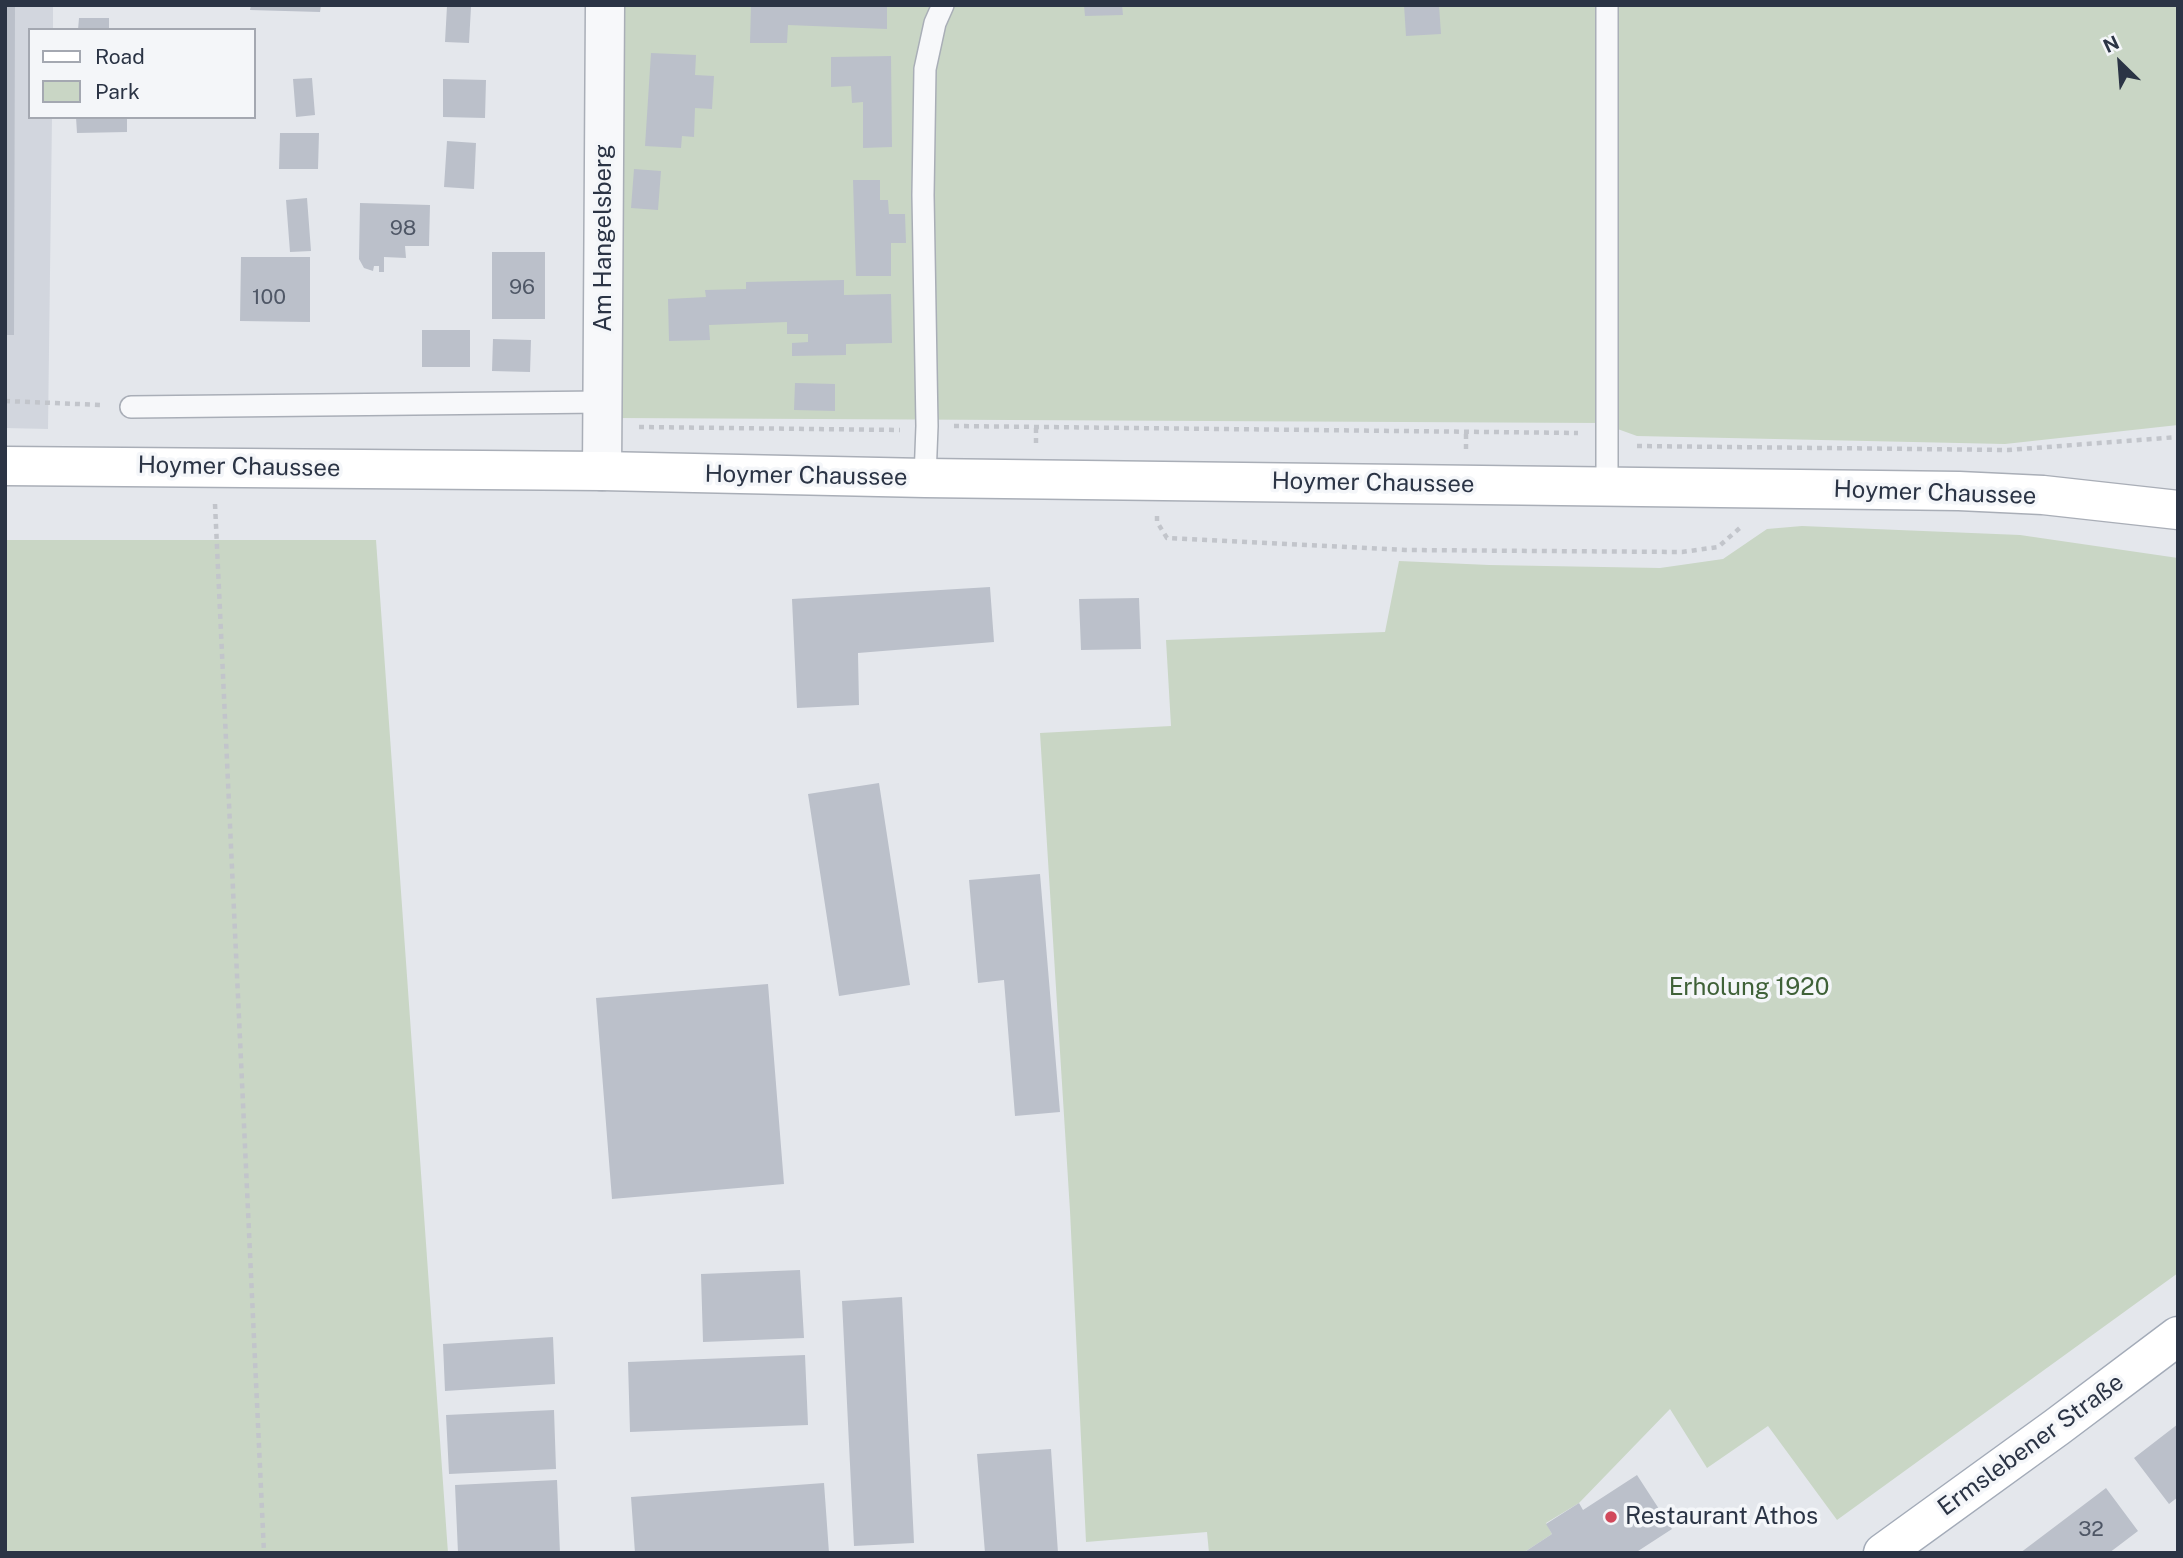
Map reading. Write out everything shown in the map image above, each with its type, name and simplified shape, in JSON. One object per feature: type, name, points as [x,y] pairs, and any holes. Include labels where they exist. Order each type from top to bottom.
[{"type":"main road","name":"Hoymer Chaussee","points":[[5,466],[602,471],[925,478],[1959,491],[2043,495],[2178,510]]},
{"type":"main road","name":"Ermslebener Straße","points":[[1883,1553],[2178,1336]]},
{"type":"street","name":"Am Hangelsberg","points":[[602,471],[605,5]]},
{"type":"lane","points":[[925,478],[928,426],[923,195],[925,69],[935,23],[943,5]]},
{"type":"lane","points":[[1606,5],[1607,486]]},
{"type":"lane","points":[[131,407],[602,415]]},
{"type":"path","points":[[5,401],[131,407]]},
{"type":"path","points":[[602,415],[911,430],[928,426],[1608,433],[1633,446],[2008,450],[2178,438]]},
{"type":"path","points":[[213,467],[264,1553]]},
{"type":"path","points":[[1159,480],[1157,522],[1167,538],[1405,550],[1682,552],[1718,547],[1746,522],[1757,489]]},
{"type":"shaded area","points":[[5,5],[53,5],[53,28],[28,28],[28,119],[52,119],[48,429],[5,428]]},
{"type":"green space","points":[[622,5],[2178,5],[2178,425],[2005,444],[1637,436],[1601,423],[617,418]]},
{"type":"green space","name":"Erholung 1920","points":[[1802,526],[2020,535],[2178,558],[2178,1273],[1837,1520],[1768,1426],[1707,1468],[1670,1409],[1579,1503],[1546,1523],[1552,1534],[1523,1553],[1209,1553],[1207,1532],[1086,1542],[1070,1211],[1040,733],[1171,726],[1166,640],[1385,632],[1399,561],[1660,568],[1723,559],[1767,529]]},
{"type":"green space","points":[[5,540],[376,540],[448,1553],[5,1553]]},
{"type":"building","points":[[5,5],[15,5],[14,335],[5,335]]},
{"type":"building","points":[[251,5],[321,5],[320,12],[250,10]]},
{"type":"building","points":[[751,5],[887,5],[887,29],[788,25],[787,43],[750,43]]},
{"type":"building","points":[[1084,5],[1122,5],[1123,15],[1085,16]]},
{"type":"building","points":[[1404,5],[1439,5],[1441,34],[1406,36]]},
{"type":"building","points":[[447,6],[471,7],[469,43],[445,42]]},
{"type":"building","points":[[79,18],[109,18],[109,28],[78,28]]},
{"type":"building","points":[[651,53],[696,55],[695,75],[714,76],[712,109],[695,108],[694,137],[682,136],[681,148],[645,146]]},
{"type":"building","points":[[891,56],[892,147],[863,148],[863,102],[852,103],[851,86],[831,87],[831,57]]},
{"type":"building","points":[[312,78],[315,115],[296,117],[293,79]]},
{"type":"building","points":[[443,79],[486,80],[485,118],[443,117]]},
{"type":"building","points":[[76,119],[127,119],[127,132],[77,133]]},
{"type":"building","points":[[280,133],[319,133],[318,169],[279,169]]},
{"type":"building","points":[[447,141],[476,143],[474,189],[444,187]]},
{"type":"building","points":[[634,169],[661,171],[658,210],[631,208]]},
{"type":"building","points":[[853,180],[880,180],[880,200],[888,200],[889,214],[905,214],[906,243],[891,243],[891,276],[856,276]]},
{"type":"building","points":[[307,198],[311,251],[290,252],[286,200]]},
{"type":"building","points":[[360,203],[430,205],[429,246],[405,246],[406,258],[384,257],[384,272],[379,272],[379,266],[374,266],[373,271],[364,268],[359,259]]},
{"type":"building","points":[[492,252],[545,252],[545,319],[492,319]]},
{"type":"building","points":[[241,257],[310,257],[310,322],[240,321]]},
{"type":"building","points":[[844,280],[844,295],[891,294],[892,343],[846,344],[846,355],[792,356],[792,343],[808,342],[808,334],[787,334],[787,322],[709,325],[710,340],[669,341],[668,299],[706,297],[705,290],[746,289],[746,282]]},
{"type":"building","points":[[422,330],[470,330],[470,367],[422,367]]},
{"type":"building","points":[[493,339],[531,340],[530,372],[492,371]]},
{"type":"building","points":[[795,383],[835,384],[835,411],[794,410]]},
{"type":"building","points":[[990,587],[994,642],[858,653],[859,705],[797,708],[792,599]]},
{"type":"building","points":[[1139,598],[1141,649],[1081,650],[1079,599]]},
{"type":"building","points":[[879,783],[910,985],[839,996],[808,794]]},
{"type":"building","points":[[1040,874],[1060,1112],[1015,1116],[1004,980],[978,983],[969,880]]},
{"type":"building","points":[[768,984],[784,1184],[612,1199],[596,998]]},
{"type":"building","points":[[800,1270],[804,1338],[703,1342],[701,1274]]},
{"type":"building","points":[[902,1297],[914,1543],[854,1546],[842,1301]]},
{"type":"building","points":[[553,1337],[555,1384],[445,1391],[443,1344]]},
{"type":"building","points":[[805,1355],[808,1425],[630,1432],[628,1362]]},
{"type":"building","points":[[554,1410],[556,1469],[449,1474],[446,1415]]},
{"type":"building","points":[[2178,1424],[2178,1497],[2169,1504],[2134,1458]]},
{"type":"building","points":[[1051,1449],[1058,1553],[985,1553],[977,1454]]},
{"type":"building","name":"Restaurant Athos","points":[[1637,1475],[1672,1529],[1635,1553],[1523,1553],[1552,1534],[1546,1524],[1579,1503],[1583,1510]]},
{"type":"building","points":[[557,1480],[560,1553],[458,1553],[455,1485]]},
{"type":"building","points":[[824,1483],[829,1553],[635,1553],[631,1497]]},
{"type":"building","points":[[2106,1488],[2138,1531],[2109,1553],[2020,1553]]},
{"type":"place","name":"Restaurant Athos","points":[[1611,1517]]}]
